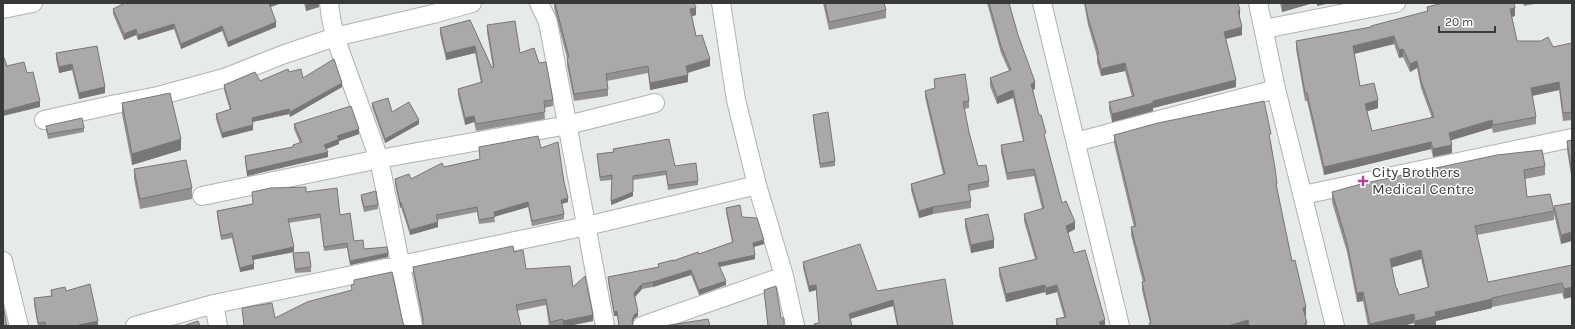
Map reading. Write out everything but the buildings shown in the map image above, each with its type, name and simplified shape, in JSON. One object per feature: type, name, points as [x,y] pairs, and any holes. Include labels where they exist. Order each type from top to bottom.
[{"type":"street","points":[[3,9],[33,3]]},
{"type":"street","points":[[329,3],[335,37],[379,159],[413,326]]},
{"type":"street","points":[[44,120],[158,96],[224,78],[282,55],[335,37],[433,14],[472,3]]},
{"type":"street","points":[[539,3],[548,22],[605,326]]},
{"type":"street","points":[[721,3],[736,100],[784,276],[794,326]]},
{"type":"street","points":[[1042,3],[1120,326]]},
{"type":"street","points":[[1258,3],[1276,89],[1335,326]]},
{"type":"street","points":[[1264,29],[1396,3]]},
{"type":"street","points":[[1076,142],[1276,89]]},
{"type":"street","points":[[202,196],[379,159],[568,125],[655,103]]},
{"type":"street","points":[[1303,195],[1572,138]]},
{"type":"street","points":[[135,326],[214,304],[587,226],[758,185]]},
{"type":"street","points":[[3,261],[19,326]]},
{"type":"street","points":[[642,326],[784,276]]},
{"type":"street","points":[[214,304],[218,326]]},
{"type":"place","name":"City Brothers Medical Centre","points":[[1363,181]]}]
